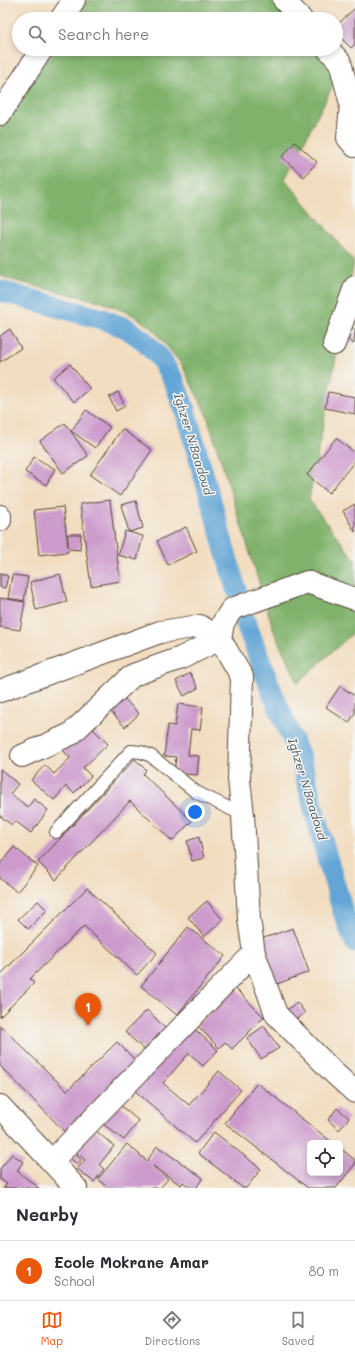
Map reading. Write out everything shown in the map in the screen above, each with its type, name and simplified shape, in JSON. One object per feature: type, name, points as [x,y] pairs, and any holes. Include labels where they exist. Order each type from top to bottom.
[{"type":"street","points":[[66,12],[74,0]]},
{"type":"street","points":[[284,0],[295,12]]},
{"type":"street","points":[[0,114],[37,56]]},
{"type":"street","points":[[334,56],[340,62],[351,104],[348,138],[355,146]]},
{"type":"street","points":[[334,344],[355,287]]},
{"type":"street","points":[[220,639],[223,623],[232,609],[306,582],[355,599]]},
{"type":"street","points":[[0,691],[160,632],[200,626],[220,639],[242,677],[239,780],[243,815],[249,919],[254,953],[276,1014],[334,1073],[355,1092]]},
{"type":"street","points":[[22,756],[71,734],[133,675],[181,658],[220,639]]},
{"type":"street","points":[[52,1161],[254,953]]},
{"type":"street","points":[[3,1115],[52,1161],[76,1188]]},
{"type":"lane","points":[[56,832],[131,751],[141,752],[151,756],[196,792],[243,815]]},
{"type":"green space","points":[[87,0],[271,0],[282,12],[79,12]]},
{"type":"green space","points":[[49,56],[322,56],[339,74],[285,179],[354,262],[309,500],[355,560],[355,631],[298,683],[275,634],[207,416],[182,365],[152,328],[131,314],[102,302],[8,279],[0,275],[0,129]]},
{"type":"building","points":[[355,8],[355,44],[351,48],[343,40],[343,19]]},
{"type":"building","points":[[295,142],[317,162],[304,177],[282,157]]},
{"type":"building","points":[[348,324],[355,330],[354,344],[341,334]]},
{"type":"building","points":[[10,329],[21,348],[0,362],[0,336]]},
{"type":"building","points":[[70,364],[90,389],[74,402],[53,378]]},
{"type":"building","points":[[118,392],[125,406],[116,411],[109,397]]},
{"type":"building","points":[[328,392],[355,397],[355,414],[325,408]]},
{"type":"building","points":[[86,410],[110,427],[95,448],[71,431]]},
{"type":"building","points":[[65,423],[88,456],[63,473],[40,441]]},
{"type":"building","points":[[122,429],[152,450],[120,496],[90,475]]},
{"type":"building","points":[[336,438],[355,453],[355,461],[329,493],[307,475]]},
{"type":"building","points":[[34,457],[55,469],[46,485],[25,472]]},
{"type":"building","points":[[110,500],[120,581],[91,586],[80,504]]},
{"type":"building","points":[[136,501],[143,528],[129,532],[121,505]]},
{"type":"building","points":[[355,504],[355,532],[343,511]]},
{"type":"building","points":[[63,507],[68,547],[68,534],[81,534],[80,550],[68,549],[68,552],[39,555],[34,510]]},
{"type":"building","points":[[186,527],[197,551],[168,565],[157,541]]},
{"type":"building","points":[[125,531],[143,536],[137,560],[118,555]]},
{"type":"building","points":[[0,574],[8,576],[5,588],[0,587]]},
{"type":"building","points":[[60,574],[67,602],[36,610],[30,582]]},
{"type":"building","points":[[12,575],[28,577],[24,601],[8,598]]},
{"type":"building","points":[[0,598],[25,602],[20,630],[0,627]]},
{"type":"building","points":[[190,673],[198,688],[184,696],[176,681]]},
{"type":"building","points":[[340,686],[355,696],[355,713],[349,723],[326,707]]},
{"type":"building","points":[[120,694],[139,714],[125,727],[106,706]]},
{"type":"building","points":[[178,704],[203,707],[200,730],[191,729],[188,755],[199,756],[197,775],[174,773],[176,757],[164,756],[168,725],[175,726]]},
{"type":"building","points":[[88,724],[108,744],[83,768],[91,776],[74,793],[66,786],[54,800],[31,780],[45,765],[54,774],[70,758],[62,749]]},
{"type":"building","points":[[135,759],[146,770],[143,774],[192,821],[172,841],[130,801],[56,880],[38,862]]},
{"type":"building","points":[[0,769],[18,784],[10,794],[28,807],[34,799],[48,810],[31,833],[15,821],[12,825],[0,816]]},
{"type":"building","points":[[199,837],[204,858],[192,861],[187,841]]},
{"type":"building","points":[[14,847],[38,866],[17,892],[0,878],[0,864]]},
{"type":"building","points":[[87,888],[157,953],[137,975],[84,926],[30,979],[34,983],[0,1017],[0,975]]},
{"type":"building","points":[[38,901],[47,910],[28,929],[18,919]]},
{"type":"building","points":[[207,901],[223,920],[204,937],[188,917]]},
{"type":"building","points":[[188,927],[225,956],[177,1015],[141,986]]},
{"type":"building","points":[[293,928],[309,972],[277,984],[261,939]]},
{"type":"building","points":[[235,988],[264,1017],[232,1049],[225,1042],[219,1048],[197,1025]]},
{"type":"building","points":[[297,1002],[305,1013],[290,1024],[282,1014]]},
{"type":"building","points":[[147,1010],[170,1033],[149,1054],[125,1032]]},
{"type":"building","points":[[0,1025],[67,1091],[117,1042],[139,1064],[68,1135],[0,1066]]},
{"type":"building","points":[[190,1025],[218,1050],[203,1066],[189,1053],[163,1083],[189,1105],[219,1071],[241,1090],[195,1143],[134,1090]]},
{"type":"building","points":[[264,1026],[279,1048],[261,1059],[247,1038]]},
{"type":"building","points":[[257,1083],[329,1140],[307,1140],[307,1176],[343,1176],[343,1150],[355,1160],[355,1164],[336,1188],[308,1188],[225,1123]]},
{"type":"building","points":[[115,1101],[139,1121],[124,1140],[99,1121]]},
{"type":"building","points":[[337,1108],[349,1118],[339,1130],[328,1120]]},
{"type":"building","points":[[90,1126],[114,1146],[99,1165],[104,1169],[94,1182],[77,1169],[85,1160],[72,1150]]},
{"type":"building","points":[[214,1132],[261,1169],[246,1188],[243,1188],[198,1153]]},
{"type":"building","points":[[127,1144],[147,1161],[157,1146],[203,1178],[196,1188],[191,1188],[183,1182],[181,1185],[153,1166],[168,1179],[160,1188],[122,1188],[120,1186],[119,1188],[108,1188],[98,1179]]},
{"type":"building","points":[[70,1149],[81,1160],[77,1165],[66,1154]]},
{"type":"building","points":[[12,1154],[23,1162],[17,1171],[39,1188],[3,1188],[7,1184],[0,1179],[0,1169]]},
{"type":"waterway","name":"Ighzer N'Baadoud","points":[[0,291],[102,319],[126,328],[143,340],[160,358],[174,381],[186,413],[236,589]]},
{"type":"waterway","name":"Ighzer N'Baadoud","points":[[243,615],[271,690],[301,759],[320,833],[343,912],[355,942]]},
{"type":"place","name":"Ecole Mokrane Amar","points":[[88,1026]]}]
